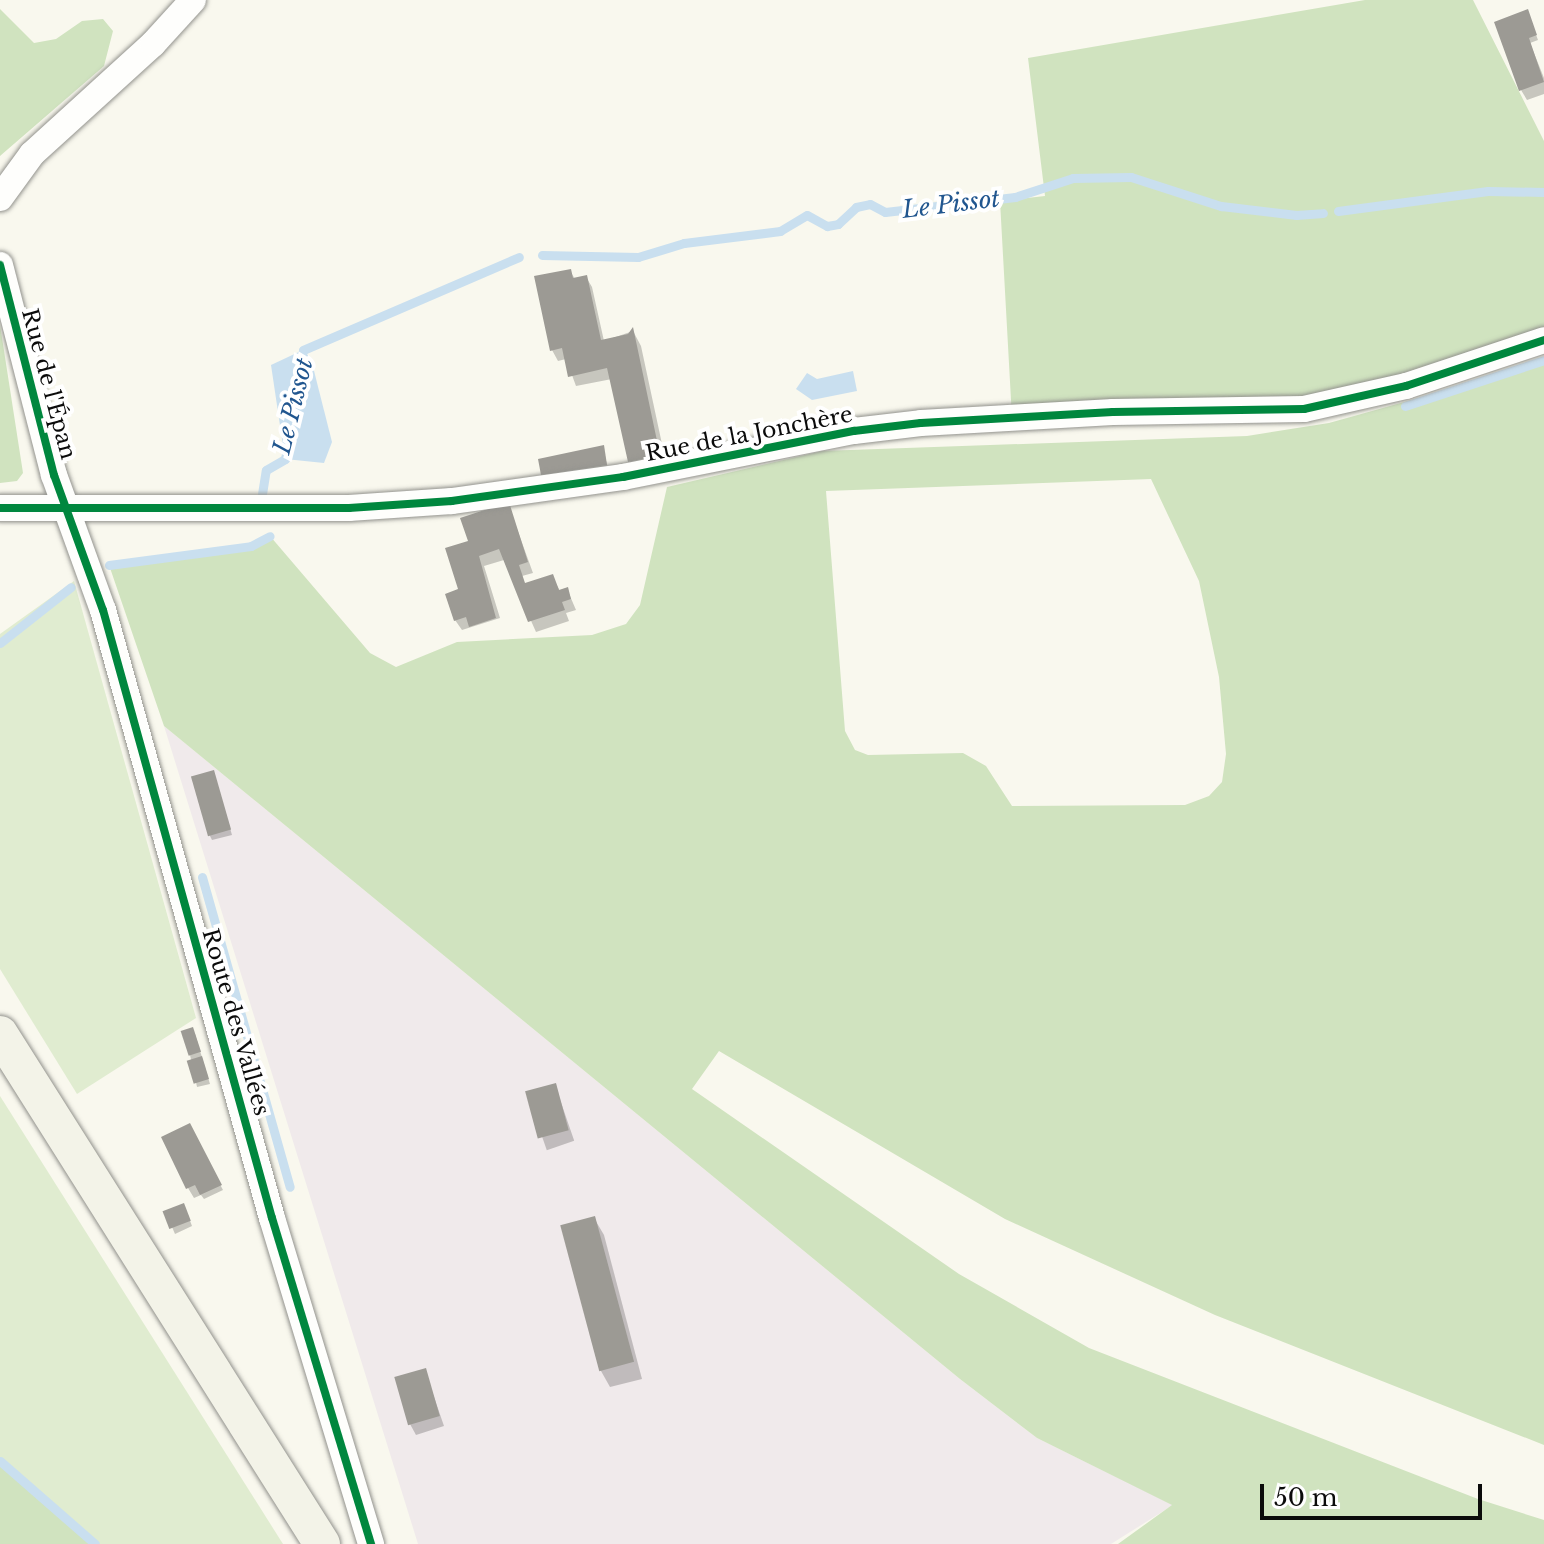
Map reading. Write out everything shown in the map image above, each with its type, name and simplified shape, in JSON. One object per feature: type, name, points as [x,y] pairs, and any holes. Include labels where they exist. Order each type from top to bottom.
[{"type":"main road","points":[[0,1034],[322,1544]]},
{"type":"street","points":[[0,198],[32,154],[153,44],[193,0]]},
{"type":"street","name":"Rue de l'Épan","points":[[0,265],[67,510]]},
{"type":"street","name":"Rue de la Jonchère","points":[[0,508],[349,508],[452,501],[921,423],[1113,412],[1304,409],[1406,386],[1544,340]]},
{"type":"street","name":"Route des Vallées","points":[[67,510],[103,610],[272,1218],[371,1544]]},
{"type":"shaded area","points":[[164,726],[960,1379],[1037,1438],[1173,1505],[1111,1544],[418,1544]]},
{"type":"green space","points":[[1365,0],[1473,0],[1544,141],[1544,340],[1252,412],[1012,418],[1000,201],[1045,196],[1028,58]]},
{"type":"green space","points":[[0,9],[34,43],[56,39],[82,21],[103,19],[113,31],[104,66],[0,156]]},
{"type":"green space","points":[[0,325],[23,473],[17,481],[0,483]]},
{"type":"green space","points":[[1544,363],[1544,1445],[1215,1315],[1005,1219],[719,1051],[692,1089],[959,1274],[1089,1348],[1478,1499],[1544,1520],[1544,1544],[1118,1544],[1172,1505],[1037,1438],[960,1379],[164,726],[109,565],[251,546],[270,536],[370,653],[396,667],[457,642],[592,635],[626,624],[640,605],[667,487],[822,451],[1247,436],[1329,423]],"holes":[[[1151,479],[1199,581],[1219,677],[1226,754],[1222,782],[1209,796],[1185,805],[1012,806],[986,766],[963,753],[868,755],[855,750],[845,731],[826,491]]]},
{"type":"green space","points":[[74,581],[196,1018],[77,1094],[0,969],[0,634]]},
{"type":"green space","points":[[0,1096],[283,1544],[95,1544],[0,1461]]},
{"type":"green space","points":[[0,1461],[95,1544],[0,1544]]},
{"type":"water","points":[[303,350],[311,359],[332,442],[324,463],[285,459],[271,365]]},
{"type":"water","points":[[853,371],[857,391],[812,400],[796,389],[807,373],[817,379]]},
{"type":"building","points":[[1528,9],[1537,35],[1529,38],[1544,82],[1519,91],[1494,22]]},
{"type":"building","points":[[571,269],[573,278],[587,275],[601,340],[628,334],[633,327],[660,455],[628,462],[607,368],[568,377],[562,348],[550,351],[534,276]]},
{"type":"building","points":[[604,445],[607,465],[541,475],[538,459]]},
{"type":"building","points":[[509,502],[528,562],[519,565],[525,583],[553,574],[559,590],[568,587],[571,599],[562,602],[565,610],[528,622],[499,549],[479,556],[496,618],[469,627],[466,617],[454,621],[445,594],[458,589],[445,548],[468,541],[460,518]]},
{"type":"building","points":[[214,770],[231,830],[208,836],[191,777]]},
{"type":"building","points":[[193,1027],[201,1052],[189,1056],[181,1031]]},
{"type":"building","points":[[202,1056],[209,1079],[194,1084],[187,1061]]},
{"type":"building","points":[[556,1083],[569,1130],[538,1139],[525,1091]]},
{"type":"building","points":[[190,1123],[222,1185],[200,1195],[195,1185],[186,1189],[161,1137]]},
{"type":"building","points":[[184,1203],[191,1221],[169,1229],[163,1211]]},
{"type":"building","points":[[595,1216],[634,1362],[599,1371],[560,1225]]},
{"type":"building","points":[[426,1368],[440,1416],[408,1425],[394,1377]]},
{"type":"waterway","name":"Le Pissot","points":[[542,255],[638,257],[684,243],[780,231],[807,215],[827,226],[838,224],[856,207],[870,204],[885,212],[1015,197],[1073,178],[1131,177],[1221,206],[1296,215],[1323,213]]},
{"type":"waterway","name":"Le Pissot","points":[[1338,211],[1488,191],[1544,192]]},
{"type":"waterway","name":"Le Pissot","points":[[301,359],[303,350],[519,257]]},
{"type":"waterway","points":[[1405,406],[1544,360]]},
{"type":"waterway","name":"Le Pissot","points":[[262,494],[266,470],[285,459],[287,449]]},
{"type":"waterway","name":"Le Pissot","points":[[109,565],[251,546],[270,536]]},
{"type":"waterway","name":"Le Pissot","points":[[0,643],[71,587]]},
{"type":"waterway","points":[[202,877],[290,1187]]},
{"type":"waterway","points":[[0,1461],[95,1544]]},
{"type":"cycle path","points":[[0,265],[54,475],[103,610],[272,1218],[371,1544]]},
{"type":"cycle path","points":[[0,508],[349,508],[452,501],[623,477],[854,431],[921,423],[1113,412],[1304,409],[1406,386],[1544,340]]}]
